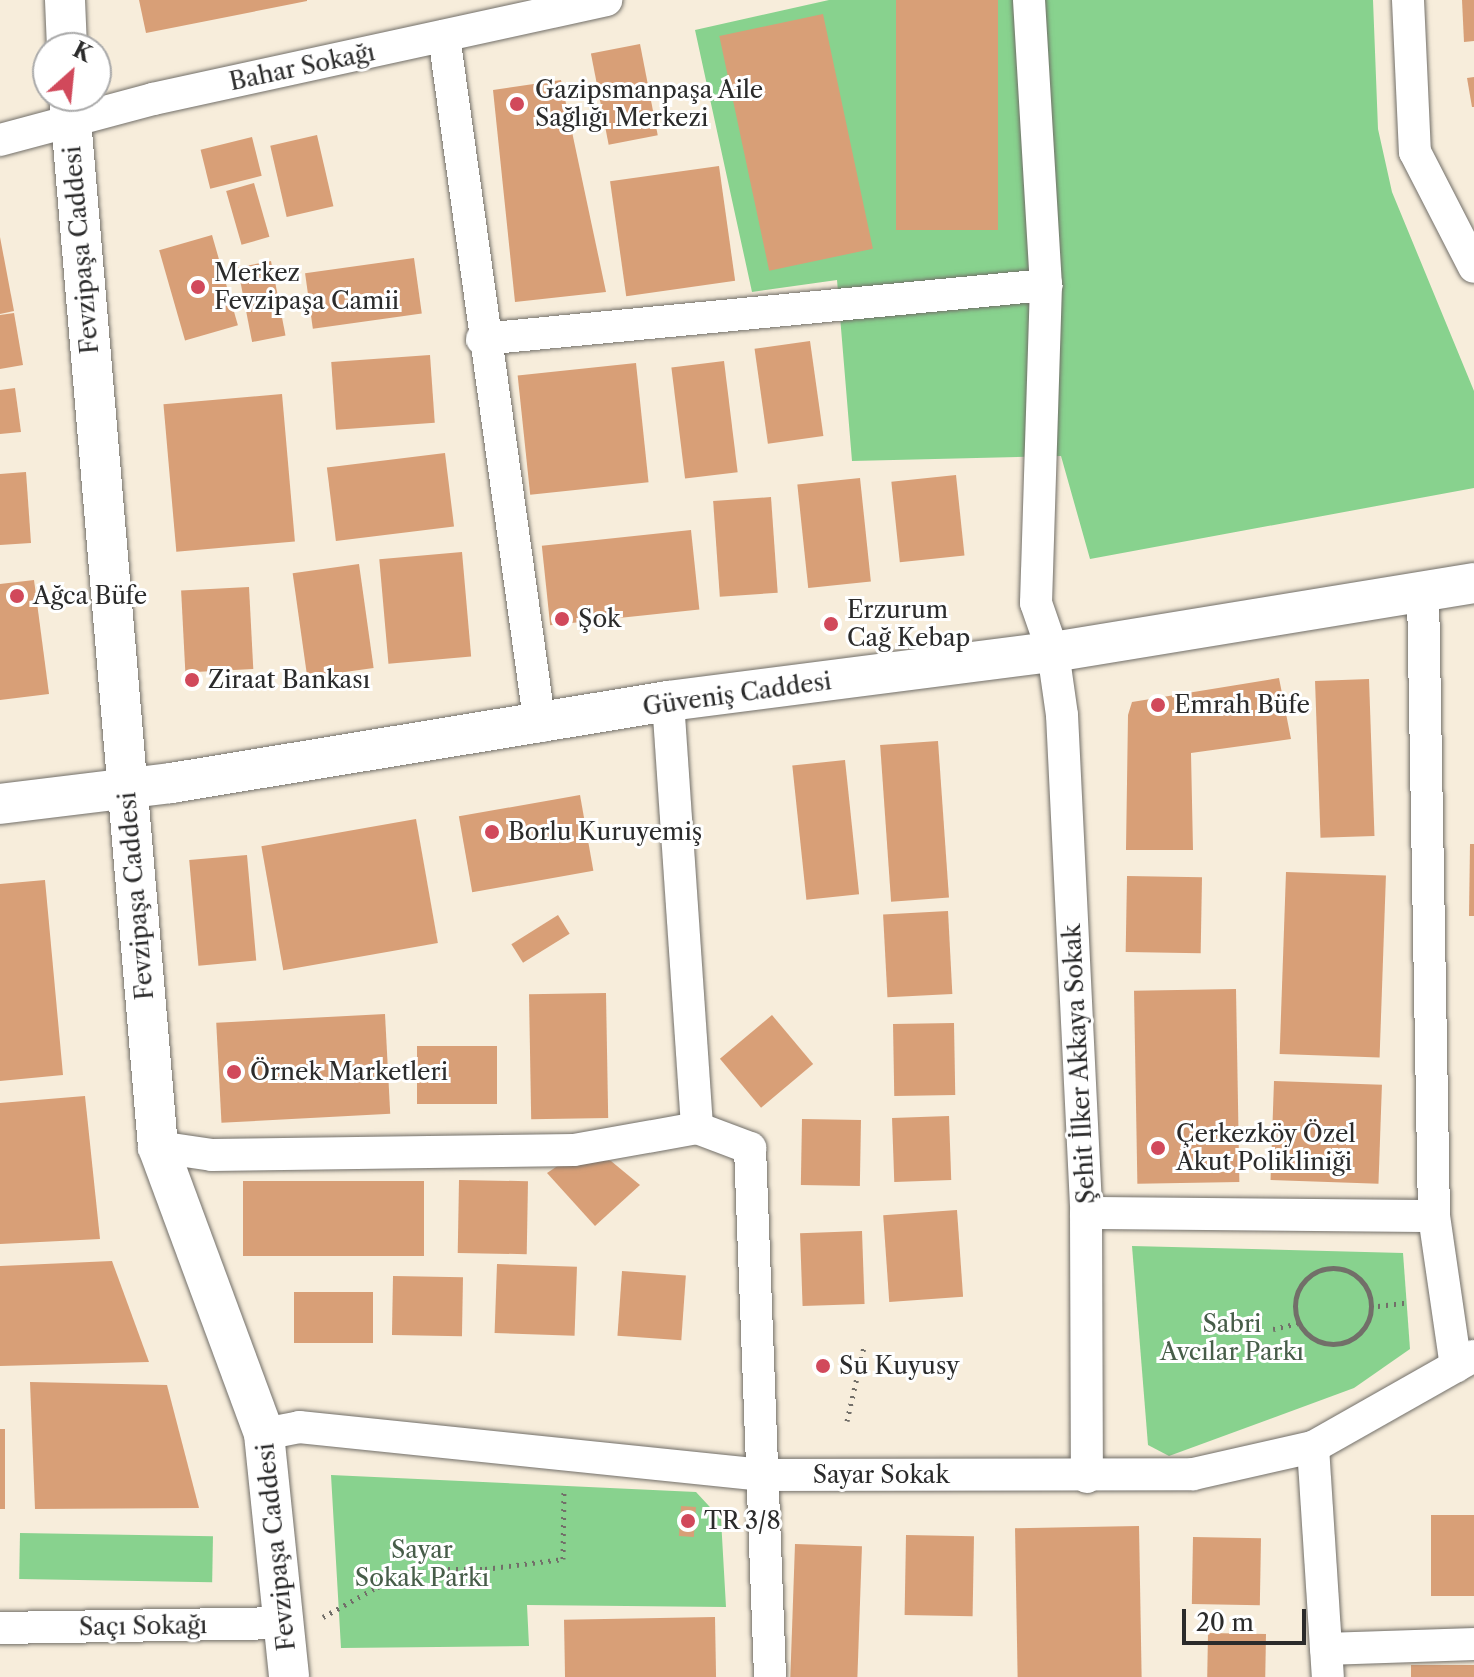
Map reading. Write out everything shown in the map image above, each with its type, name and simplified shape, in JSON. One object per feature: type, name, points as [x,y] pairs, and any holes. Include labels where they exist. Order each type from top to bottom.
[{"type":"street","points":[[65,0],[66,32]]},
{"type":"street","name":"Bahar Sokağı","points":[[112,101],[444,36],[606,0]]},
{"type":"street","name":"Şehit İlker Akkaya Sokak","points":[[1029,0],[1046,285],[1036,603],[1053,652],[1062,715],[1086,1213],[1087,1477]]},
{"type":"street","points":[[1408,0],[1415,152],[1474,267]]},
{"type":"street","points":[[444,36],[482,339],[540,726]]},
{"type":"street","name":"Bahar Sokağı","points":[[0,140],[62,112]]},
{"type":"street","name":"Fevzipaşa Caddesi","points":[[69,112],[158,1147],[264,1434],[300,1623],[289,1677]]},
{"type":"street","points":[[482,339],[1046,285]]},
{"type":"street","name":"Güveniş Caddesi","points":[[0,804],[540,726],[668,701],[1053,652],[1474,583]]},
{"type":"street","points":[[1423,592],[1434,1216],[1465,1361]]},
{"type":"street","points":[[668,701],[697,1128]]},
{"type":"street","points":[[158,1147],[212,1155],[574,1150],[697,1128],[750,1148],[766,1475],[770,1677]]},
{"type":"street","points":[[1086,1213],[1434,1216]]},
{"type":"street","name":"Sayar Sokak","points":[[264,1434],[299,1427],[766,1475],[1087,1477],[1193,1474],[1313,1447],[1465,1361]]},
{"type":"street","points":[[1313,1447],[1327,1663],[1474,1644]]},
{"type":"street","name":"Saçı Sokağı","points":[[0,1628],[300,1623]]},
{"type":"path","points":[[1319,1271],[1346,1271],[1366,1287],[1370,1316],[1350,1341],[1317,1342],[1299,1323],[1294,1303],[1298,1290],[1319,1271]]},
{"type":"path","points":[[1273,1329],[1299,1323]]},
{"type":"path","points":[[847,1421],[864,1347]]},
{"type":"path","points":[[300,1623],[377,1587],[432,1569],[485,1569],[563,1559],[564,1486]]},
{"type":"green space","points":[[829,0],[1373,0],[1378,129],[1392,192],[1474,391],[1474,488],[1090,559],[1061,456],[852,461],[837,280],[752,292],[695,30]]},
{"type":"green space","name":"Sabri Avcılar Parkı","points":[[1132,1246],[1403,1253],[1410,1349],[1354,1388],[1169,1456],[1148,1445]]},
{"type":"green space","name":"Sayar Sokak Parkı","points":[[331,1475],[696,1492],[721,1519],[726,1607],[527,1605],[529,1646],[341,1648]]},
{"type":"green space","points":[[20,1533],[213,1536],[212,1582],[19,1579]]},
{"type":"building","points":[[139,0],[307,0],[307,1],[146,33]]},
{"type":"building","points":[[896,0],[998,0],[998,230],[896,230]]},
{"type":"building","points":[[1462,0],[1474,0],[1474,41],[1464,42]]},
{"type":"building","points":[[823,14],[873,249],[769,271],[719,36]]},
{"type":"building","points":[[640,44],[658,135],[609,145],[591,54]]},
{"type":"building","points":[[1474,77],[1474,107],[1472,107],[1467,78]]},
{"type":"building","points":[[561,80],[606,292],[515,302],[493,90]]},
{"type":"building","points":[[317,135],[333,206],[287,217],[270,146]]},
{"type":"building","points":[[252,137],[262,176],[210,189],[201,150]]},
{"type":"building","points":[[719,166],[735,281],[626,296],[610,181]]},
{"type":"building","points":[[254,183],[269,237],[242,245],[226,191]]},
{"type":"building","name":"Merkez Fevzipaşa Camii","points":[[212,235],[238,325],[185,341],[159,250]]},
{"type":"building","points":[[0,237],[14,311],[0,314]]},
{"type":"building","points":[[414,258],[422,313],[313,329],[305,273]]},
{"type":"building","points":[[271,261],[286,336],[252,342],[238,267]]},
{"type":"building","points":[[14,313],[23,365],[0,369],[0,315]]},
{"type":"building","points":[[810,341],[823,436],[768,444],[755,349]]},
{"type":"building","points":[[430,355],[435,423],[336,430],[331,362]]},
{"type":"building","points":[[724,361],[738,472],[685,479],[671,367]]},
{"type":"building","points":[[636,363],[649,482],[530,495],[518,375]]},
{"type":"building","points":[[15,388],[21,432],[0,434],[0,390]]},
{"type":"building","points":[[282,394],[295,541],[176,552],[163,404]]},
{"type":"building","points":[[445,453],[454,526],[336,541],[327,468]]},
{"type":"building","points":[[26,472],[31,543],[0,545],[0,474]]},
{"type":"building","points":[[956,475],[964,556],[900,562],[891,482]]},
{"type":"building","points":[[860,478],[871,581],[808,588],[797,485]]},
{"type":"building","points":[[771,497],[778,593],[720,597],[713,501]]},
{"type":"building","points":[[691,530],[699,610],[550,625],[542,546]]},
{"type":"building","points":[[462,552],[471,657],[388,664],[379,559]]},
{"type":"building","points":[[359,564],[374,668],[307,677],[293,573]]},
{"type":"building","points":[[34,580],[49,694],[0,700],[0,584]]},
{"type":"building","points":[[249,587],[253,669],[185,672],[181,591]]},
{"type":"building","points":[[1279,678],[1291,739],[1191,753],[1193,850],[1126,850],[1128,715],[1132,702]]},
{"type":"building","points":[[1369,679],[1374,836],[1321,838],[1315,681]]},
{"type":"building","points":[[938,741],[949,898],[891,902],[880,745]]},
{"type":"building","points":[[845,760],[859,894],[806,900],[792,766]]},
{"type":"building","points":[[580,795],[593,871],[472,892],[459,816]]},
{"type":"building","points":[[416,819],[438,943],[283,970],[261,846]]},
{"type":"building","points":[[1470,844],[1474,844],[1474,916],[1469,916]]},
{"type":"building","points":[[247,855],[256,961],[198,966],[189,860]]},
{"type":"building","points":[[1286,872],[1386,875],[1380,1057],[1280,1054]]},
{"type":"building","points":[[1127,876],[1202,877],[1201,953],[1126,952]]},
{"type":"building","points":[[45,880],[63,1075],[0,1081],[0,884]]},
{"type":"building","points":[[948,911],[952,994],[887,997],[883,914]]},
{"type":"building","points":[[558,915],[570,934],[523,963],[511,944]]},
{"type":"building","points":[[1236,989],[1239,1182],[1137,1184],[1134,991]]},
{"type":"building","points":[[606,993],[608,1118],[531,1119],[529,994]]},
{"type":"building","points":[[385,1014],[390,1114],[221,1123],[216,1023]]},
{"type":"building","points":[[772,1015],[813,1064],[761,1108],[720,1059]]},
{"type":"building","points":[[954,1023],[955,1095],[894,1096],[893,1024]]},
{"type":"building","points":[[417,1046],[497,1046],[497,1104],[417,1104]]},
{"type":"building","points":[[1274,1081],[1382,1085],[1378,1184],[1271,1180]]},
{"type":"building","points":[[85,1096],[100,1239],[0,1244],[0,1103]]},
{"type":"building","points":[[949,1116],[951,1180],[894,1182],[892,1118]]},
{"type":"building","points":[[802,1119],[861,1120],[860,1186],[801,1185]]},
{"type":"building","points":[[571,1157],[611,1161],[640,1185],[595,1226],[547,1173]]},
{"type":"building","points":[[459,1180],[528,1181],[527,1254],[458,1253]]},
{"type":"building","points":[[243,1181],[424,1181],[424,1256],[243,1256]]},
{"type":"building","points":[[957,1210],[963,1297],[889,1302],[883,1215]]},
{"type":"building","points":[[862,1231],[865,1304],[803,1306],[800,1233]]},
{"type":"building","points":[[112,1261],[149,1362],[0,1366],[0,1266]]},
{"type":"building","points":[[497,1264],[577,1267],[575,1336],[495,1333]]},
{"type":"building","points":[[622,1271],[686,1275],[681,1340],[617,1336]]},
{"type":"building","points":[[393,1276],[463,1277],[462,1336],[392,1335]]},
{"type":"building","points":[[294,1292],[373,1292],[373,1343],[294,1343]]},
{"type":"building","points":[[30,1382],[167,1385],[199,1508],[35,1509]]},
{"type":"building","points":[[0,1429],[5,1429],[5,1509],[0,1509]]},
{"type":"building","name":"TR 3/8","points":[[681,1506],[696,1507],[694,1537],[679,1536]]},
{"type":"building","points":[[1431,1515],[1474,1515],[1474,1596],[1431,1596]]},
{"type":"building","points":[[1139,1526],[1142,1677],[1018,1677],[1015,1528]]},
{"type":"building","points":[[906,1535],[974,1536],[973,1616],[905,1615]]},
{"type":"building","points":[[1193,1537],[1261,1538],[1260,1605],[1192,1604]]},
{"type":"building","points":[[795,1544],[862,1546],[857,1677],[790,1677]]},
{"type":"building","points":[[715,1617],[716,1677],[565,1677],[564,1620]]},
{"type":"building","points":[[1208,1633],[1266,1634],[1265,1677],[1207,1677]]},
{"type":"building","points":[[1411,1665],[1474,1665],[1474,1677],[1411,1677]]},
{"type":"place","name":"Gazipsmanpaşa Aile Sağlığı Merkezi","points":[[517,104]]},
{"type":"place","name":"Merkez Fevzipaşa Camii","points":[[198,287]]},
{"type":"place","name":"Ağca Büfe","points":[[17,596]]},
{"type":"place","name":"Şok","points":[[562,619]]},
{"type":"place","name":"Erzurum Cağ Kebap","points":[[831,624]]},
{"type":"place","name":"Ziraat Bankası","points":[[192,680]]},
{"type":"place","name":"Emrah Büfe","points":[[1158,705]]},
{"type":"place","name":"Borlu Kuruyemiş","points":[[492,832]]},
{"type":"place","name":"Örnek Marketleri","points":[[234,1072]]},
{"type":"place","name":"Çerkezköy Özel Akut Polikliniği","points":[[1158,1148]]},
{"type":"place","name":"Su Kuyusy","points":[[823,1366]]},
{"type":"place","name":"TR 3/8","points":[[688,1521]]}]
